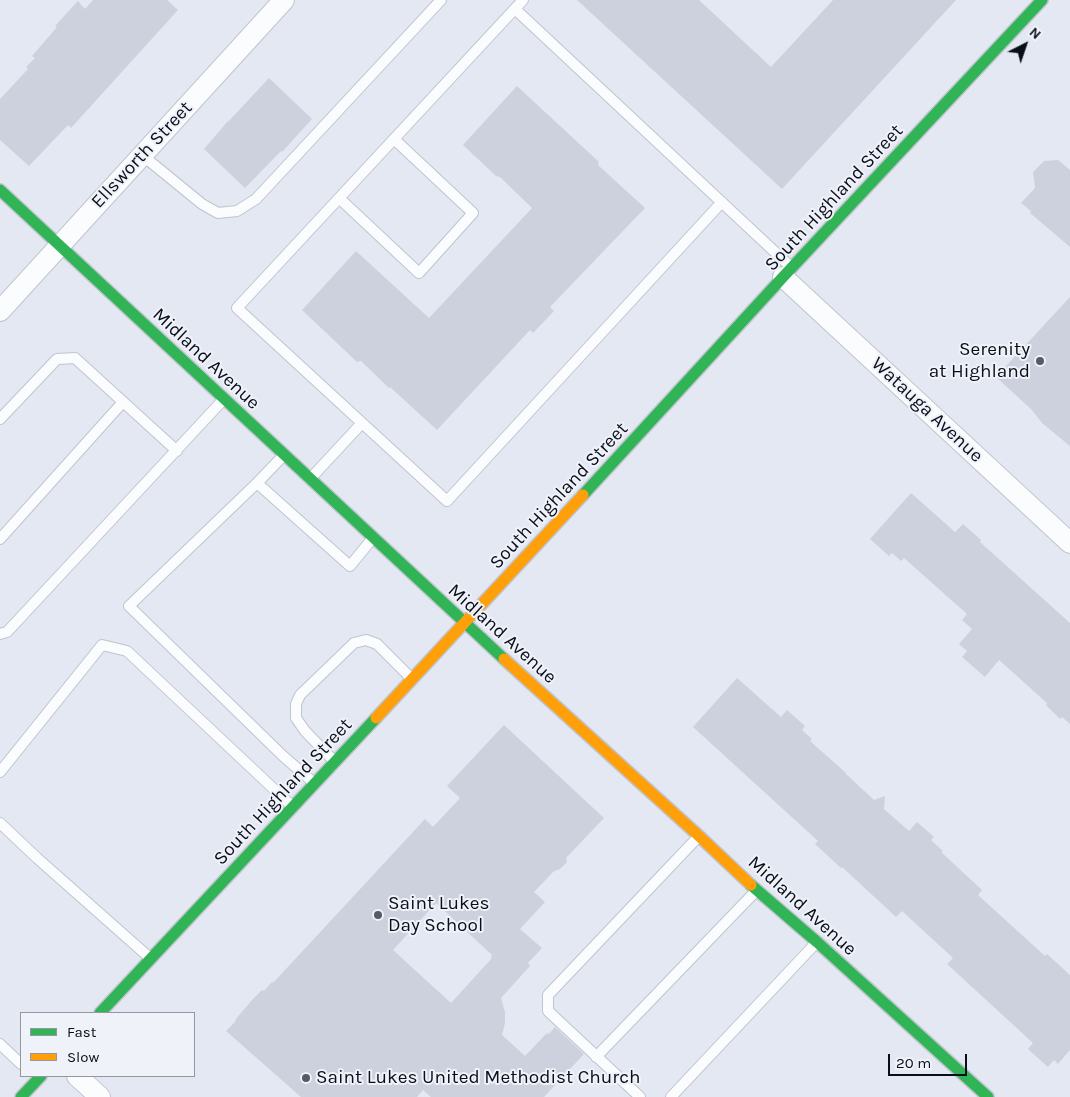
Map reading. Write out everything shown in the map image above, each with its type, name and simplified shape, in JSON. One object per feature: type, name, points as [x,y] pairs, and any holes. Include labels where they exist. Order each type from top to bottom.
[{"type":"main road","name":"South Highland Street","points":[[101,1012],[413,679],[1042,0]]},
{"type":"main road","name":"Midland Avenue","points":[[0,190],[464,624],[699,836],[757,891],[817,942],[988,1097]]},
{"type":"main road","points":[[21,1097],[37,1077]]},
{"type":"street","name":"Ellsworth Street","points":[[0,311],[284,0]]},
{"type":"street","name":"Watauga Avenue","points":[[788,272],[1070,543]]},
{"type":"street","points":[[78,1077],[100,1097]]},
{"type":"lane","points":[[142,155],[202,204],[218,213],[236,211],[256,199],[441,0]]},
{"type":"lane","points":[[523,0],[237,308],[447,501],[722,202]]},
{"type":"lane","points":[[515,9],[722,202],[788,272]]},
{"type":"lane","points":[[339,198],[418,273],[473,213],[394,139]]},
{"type":"lane","points":[[0,419],[57,359],[75,358],[177,451]]},
{"type":"lane","points":[[0,634],[7,632],[224,399]]},
{"type":"lane","points":[[0,539],[124,402]]},
{"type":"lane","points":[[310,480],[362,423]]},
{"type":"lane","points":[[284,456],[129,606],[283,756],[315,784]]},
{"type":"lane","points":[[257,483],[350,566],[373,539]]},
{"type":"lane","points":[[335,762],[296,718],[296,704],[300,695],[354,643],[366,640],[377,644],[413,679]]},
{"type":"lane","points":[[0,772],[102,645],[127,651],[293,807]]},
{"type":"lane","points":[[0,823],[151,958]]},
{"type":"lane","points":[[640,1097],[548,1011],[548,995],[699,836]]},
{"type":"lane","points":[[596,1057],[757,891]]},
{"type":"lane","points":[[671,1097],[817,942]]},
{"type":"lane","points":[[0,1044],[20,1063]]},
{"type":"building","points":[[93,0],[167,0],[178,10],[71,128],[68,125],[29,166],[0,140],[0,99],[28,69],[26,67],[35,58],[32,56],[75,4],[78,1],[85,9]]},
{"type":"building","points":[[577,0],[699,0],[771,67],[833,0],[956,0],[782,189]]},
{"type":"building","points":[[269,78],[312,119],[245,188],[204,149]]},
{"type":"building","points":[[517,86],[599,162],[598,165],[645,208],[550,307],[554,311],[533,333],[530,330],[437,430],[361,361],[357,362],[302,310],[356,251],[429,318],[532,208],[463,145]]},
{"type":"building","points":[[1058,160],[1070,170],[1070,247],[1021,203],[1035,188],[1033,172],[1044,161]]},
{"type":"building","name":"Serenity at Highland","points":[[1070,297],[1070,446],[1042,423],[1032,410],[996,377]]},
{"type":"building","points":[[911,493],[955,532],[963,524],[981,540],[980,542],[1070,623],[1070,724],[1062,717],[1060,719],[1046,705],[1047,703],[999,660],[985,677],[962,657],[967,651],[959,644],[972,629],[962,620],[967,614],[904,558],[901,561],[892,553],[889,556],[870,539]]},
{"type":"building","points":[[737,678],[781,717],[787,710],[805,726],[802,730],[812,739],[810,741],[874,800],[885,796],[884,809],[909,831],[917,822],[934,837],[931,840],[943,851],[941,852],[982,890],[978,895],[1045,956],[1047,954],[1070,975],[1070,1050],[1058,1064],[1054,1060],[1048,1067],[1028,1049],[1033,1043],[947,964],[953,958],[902,911],[896,917],[815,844],[818,841],[693,727]]},
{"type":"building","points":[[504,725],[604,818],[566,858],[567,862],[560,869],[554,871],[534,892],[545,902],[520,929],[542,948],[528,963],[530,966],[501,998],[505,1012],[502,1035],[525,1056],[555,1027],[584,1054],[544,1097],[431,1097],[423,1090],[417,1097],[301,1097],[226,1031],[252,1000],[273,983],[425,819],[433,827],[460,798],[447,786]],"holes":[[[436,903],[492,955],[492,958],[451,1003],[393,950]]]},
{"type":"traffic: fast","points":[[583,495],[783,277],[1042,0]]},
{"type":"traffic: fast","points":[[0,190],[504,659]]},
{"type":"traffic: fast","points":[[101,1012],[376,718]]},
{"type":"traffic: fast","points":[[751,885],[817,942],[988,1097]]},
{"type":"traffic: fast","points":[[21,1097],[40,1077]]},
{"type":"traffic: slow","points":[[376,718],[583,495]]},
{"type":"traffic: slow","points":[[504,659],[751,885]]},
{"type":"place","name":"Serenity at Highland","points":[[1040,361]]},
{"type":"place","name":"Saint Lukes Day School","points":[[378,915]]},
{"type":"place","name":"Saint Lukes United Methodist Church","points":[[306,1078]]}]
